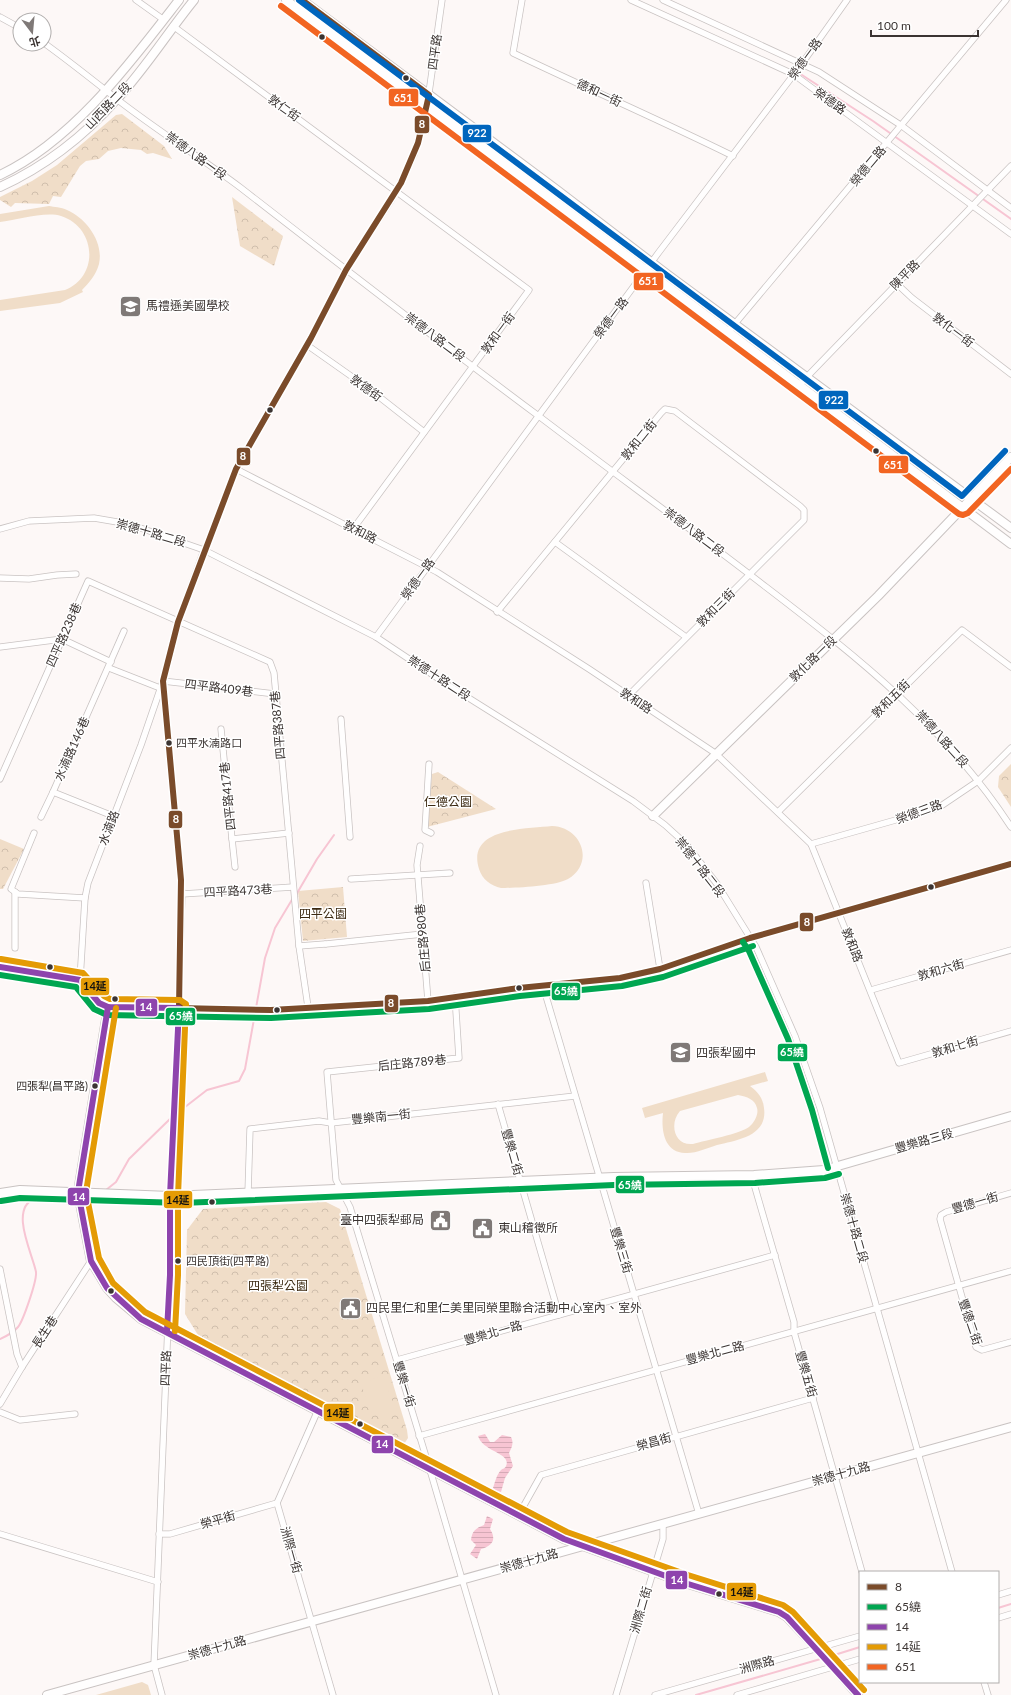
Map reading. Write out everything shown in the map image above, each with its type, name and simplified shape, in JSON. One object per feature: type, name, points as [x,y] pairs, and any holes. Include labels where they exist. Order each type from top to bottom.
[{"type":"street","points":[[136,0],[164,20]]},
{"type":"street","name":"山西路二段","points":[[0,175],[32,157],[53,142],[107,90],[179,0]]},
{"type":"street","name":"山西路二段","points":[[0,187],[40,164],[87,128],[117,99],[194,0]]},
{"type":"street","points":[[286,0],[1011,544]]},
{"type":"street","points":[[302,0],[806,377],[1011,528]]},
{"type":"street","name":"四平路","points":[[162,1695],[154,1665],[170,1275],[170,1196],[179,1008],[182,894],[163,681],[178,622],[204,550],[236,469],[307,345],[346,270],[396,190],[414,155],[427,107],[442,0]]},
{"type":"street","name":"德和一街","points":[[522,0],[513,53],[624,106],[671,125],[733,156]]},
{"type":"street","name":"榮德路","points":[[631,0],[793,74],[888,142],[1011,234]]},
{"type":"street","name":"榮德路","points":[[663,0],[819,72],[902,126],[986,191],[1011,208]]},
{"type":"street","name":"榮德二路","points":[[728,332],[1006,0]]},
{"type":"street","name":"榮德一路","points":[[376,637],[646,270],[801,65],[845,1]]},
{"type":"street","points":[[0,17],[12,24]]},
{"type":"street","name":"敦仁街","points":[[173,26],[396,190]]},
{"type":"street","name":"崇德八路一段","points":[[52,49],[117,99],[238,186],[346,270]]},
{"type":"street","name":"陳平路","points":[[799,385],[1011,166]]},
{"type":"street","name":"敦和一街","points":[[353,529],[529,290],[396,190]]},
{"type":"street","name":"崇德八路二段","points":[[346,270],[538,416],[614,471],[834,639],[897,693],[944,739],[978,781],[1011,827]]},
{"type":"street","name":"敦化一街","points":[[897,284],[912,298],[1011,374]]},
{"type":"street","name":"敦德街","points":[[307,345],[368,388],[424,432]]},
{"type":"street","name":"敦和二街","points":[[497,612],[665,409],[675,411],[800,506],[804,510],[804,520]]},
{"type":"street","name":"敦化路一段","points":[[653,816],[715,753],[878,596],[1011,457]]},
{"type":"street","name":"敦化路一段","points":[[970,499],[982,497],[1011,468]]},
{"type":"street","name":"敦和路","points":[[236,469],[427,567],[704,744],[715,753],[811,844],[871,990],[899,1063]]},
{"type":"street","name":"崇德十路二段","points":[[0,529],[29,521],[94,518],[128,524],[204,550],[376,637],[448,685],[610,786],[653,816],[686,844],[717,884],[756,947],[795,1036],[820,1108],[952,1571]]},
{"type":"street","name":"敦和三街","points":[[628,696],[804,520]]},
{"type":"street","points":[[555,542],[686,637]]},
{"type":"street","points":[[0,578],[29,579],[76,574]]},
{"type":"street","name":"四平路238巷","points":[[0,778],[88,581],[178,622]]},
{"type":"street","name":"四平路387巷","points":[[178,622],[270,662],[274,673],[299,946],[308,1007]]},
{"type":"street","name":"敦和五街","points":[[778,812],[962,630],[1011,667]]},
{"type":"street","name":"水湳路146巷","points":[[113,816],[53,792],[109,668],[124,631]]},
{"type":"street","points":[[0,647],[62,639],[111,662]]},
{"type":"street","points":[[109,668],[160,688]]},
{"type":"street","name":"水湳路","points":[[80,980],[85,898],[88,883],[141,745],[163,681]]},
{"type":"street","name":"四平路409巷","points":[[163,681],[275,694]]},
{"type":"street","points":[[340,719],[350,837]]},
{"type":"street","name":"四平路417巷","points":[[221,729],[235,867]]},
{"type":"street","name":"榮德三路","points":[[811,844],[938,808],[978,781],[1011,748]]},
{"type":"street","points":[[430,764],[425,830],[431,833]]},
{"type":"street","points":[[41,818],[53,792]]},
{"type":"street","points":[[34,833],[11,889],[15,892],[85,898]]},
{"type":"street","name":"四平路417巷","points":[[232,838],[289,833]]},
{"type":"street","name":"后庄路980巷","points":[[420,846],[417,865],[428,1001]]},
{"type":"street","points":[[0,967],[80,980],[99,1003],[108,1007],[271,1010],[428,1001],[455,996],[620,978],[660,969],[750,938],[1011,864]]},
{"type":"street","points":[[351,879],[450,873]]},
{"type":"street","points":[[646,883],[660,969]]},
{"type":"street","name":"四平路473巷","points":[[182,894],[293,887]]},
{"type":"street","points":[[15,892],[15,948]]},
{"type":"street","points":[[299,946],[423,934]]},
{"type":"street","name":"敦和六街","points":[[871,990],[1011,950]]},
{"type":"street","name":"豐樂三街","points":[[543,986],[699,1514]]},
{"type":"street","name":"后庄路789巷","points":[[327,1072],[459,1058],[455,996]]},
{"type":"street","points":[[108,1007],[78,1192],[91,1261],[107,1288],[118,1300],[141,1319],[167,1331],[564,1539],[652,1572],[779,1612],[788,1617],[858,1695]]},
{"type":"street","name":"敦和七街","points":[[899,1063],[1011,1031]]},
{"type":"street","name":"豐樂一街","points":[[327,1072],[336,1180],[350,1207],[430,1470],[496,1695]]},
{"type":"street","name":"豐樂南一街","points":[[248,1193],[250,1129],[319,1121],[331,1123],[576,1096]]},
{"type":"street","name":"豐樂二街","points":[[498,1104],[559,1315]]},
{"type":"street","name":"豐樂路三段","points":[[0,1193],[20,1190],[170,1196],[342,1190],[521,1181],[754,1175],[824,1170],[1011,1116]]},
{"type":"street","name":"豐樂五街","points":[[754,1175],[754,1184],[794,1322],[794,1332],[862,1571]]},
{"type":"street","name":"豐德一街","points":[[958,1286],[941,1225],[941,1215],[946,1212],[1011,1193]]},
{"type":"street","name":"豐樂北一路","points":[[397,1360],[775,1255]]},
{"type":"street","name":"長生巷","points":[[0,1404],[22,1367],[91,1261]]},
{"type":"street","points":[[0,1269],[17,1354],[22,1367]]},
{"type":"street","name":"豐樂北二路","points":[[419,1436],[1011,1271]]},
{"type":"street","name":"豐德二街","points":[[958,1286],[976,1347],[982,1350],[1011,1342]]},
{"type":"street","name":"榮昌街","points":[[518,1516],[541,1475],[813,1398]]},
{"type":"street","points":[[277,1503],[318,1410]]},
{"type":"street","points":[[0,1412],[20,1420],[75,1414]]},
{"type":"street","name":"崇德十九路","points":[[47,1695],[1011,1427]]},
{"type":"street","name":"榮平街","points":[[159,1534],[170,1534],[277,1503]]},
{"type":"street","name":"洲際一街","points":[[277,1503],[333,1695]]},
{"type":"street","name":"洲際二街","points":[[616,1695],[663,1539],[663,1524]]},
{"type":"street","points":[[0,1534],[158,1582]]},
{"type":"street","points":[[999,1594],[1011,1591]]},
{"type":"street","points":[[999,1618],[1011,1614]]},
{"type":"street","name":"洲際路","points":[[655,1695],[859,1636]]},
{"type":"street","name":"洲際路","points":[[737,1695],[828,1661],[859,1659]]},
{"type":"street","points":[[984,1683],[988,1695]]},
{"type":"green space","points":[[122,114],[164,146],[172,159],[153,153],[147,154],[141,150],[121,148],[108,151],[99,159],[86,161],[80,166],[61,197],[53,196],[49,204],[15,203],[11,207],[0,200],[0,197],[32,181],[57,165],[116,115]]},
{"type":"green space","points":[[232,197],[283,236],[274,266],[240,246]]},
{"type":"green space","points":[[49,206],[62,208],[74,214],[87,225],[92,232],[99,247],[100,256],[96,272],[90,282],[82,290],[83,292],[60,303],[0,311],[0,300],[65,290],[76,283],[84,274],[88,263],[89,252],[87,241],[81,230],[73,222],[61,216],[47,215],[31,216],[0,222],[0,214]]},
{"type":"green space","points":[[1011,764],[1011,807],[998,787],[999,776]]},
{"type":"green space","name":"仁德公園","points":[[438,772],[496,809],[427,827],[432,774]]},
{"type":"green space","points":[[552,826],[571,832],[581,847],[583,855],[581,864],[576,872],[568,879],[545,885],[501,888],[490,884],[482,876],[479,869],[477,855],[481,845],[490,838],[501,833],[514,830]]},
{"type":"green space","points":[[0,839],[24,849],[3,889],[0,889]]},
{"type":"green space","name":"四平公園","points":[[343,887],[347,937],[303,941],[298,891]]},
{"type":"green space","points":[[765,1072],[768,1081],[750,1086],[760,1096],[763,1101],[764,1108],[764,1117],[761,1125],[756,1131],[742,1138],[693,1153],[678,1152],[672,1149],[665,1139],[663,1113],[645,1118],[642,1108]],"holes":[[[738,1095],[752,1100],[757,1108],[756,1118],[745,1130],[693,1144],[687,1144],[678,1138],[674,1127],[680,1111]]]},
{"type":"green space","name":"四張犁公園","points":[[326,1202],[340,1209],[407,1430],[408,1438],[404,1444],[198,1335],[185,1314],[187,1230],[203,1209]]},
{"type":"green space","points":[[383,1375],[395,1408],[373,1416],[361,1384]]},
{"type":"green space","points":[[142,1682],[148,1685],[151,1695],[96,1695]]},
{"type":"shaded area","points":[[485,1434],[490,1442],[494,1442],[502,1435],[511,1437],[512,1439],[512,1445],[509,1453],[513,1466],[505,1478],[501,1492],[496,1491],[493,1488],[498,1474],[506,1467],[507,1462],[505,1458],[485,1446],[481,1441],[478,1436]]},
{"type":"shaded area","points":[[487,1516],[493,1519],[490,1529],[493,1539],[491,1544],[481,1549],[477,1559],[470,1554],[476,1545],[471,1540],[472,1534],[479,1527],[484,1525]]},
{"type":"waterway","points":[[802,75],[873,121],[1011,219]]},
{"type":"waterway","points":[[296,895],[317,859],[334,835]]},
{"type":"waterway","points":[[176,1114],[207,1090],[239,1081],[245,1069],[265,958],[275,928],[293,898]]},
{"type":"waterway","points":[[106,1190],[116,1182],[129,1159],[172,1117]]},
{"type":"waterway","points":[[81,1199],[95,1199],[98,1197]]},
{"type":"waterway","points":[[0,1339],[12,1333],[18,1327],[29,1301],[36,1277],[34,1264],[24,1233],[23,1212],[27,1204],[34,1199],[76,1200]]},
{"type":"waterway","points":[[999,1608],[1011,1604]]},
{"type":"waterway","points":[[828,1657],[859,1647]]},
{"type":"waterway","points":[[696,1695],[824,1658]]},
{"type":"transit line","name":"922","points":[[299,0],[962,496],[1005,451]]},
{"type":"transit line","name":"8","points":[[179,1008],[181,880],[163,681],[178,622],[236,469],[311,338],[346,270],[401,183],[418,143],[429,95],[302,0]]},
{"type":"transit line","name":"651","points":[[281,6],[959,514],[963,515],[968,513],[1011,469]]},
{"type":"transit line","name":"8","points":[[179,1008],[271,1010],[428,1001],[519,988],[620,978],[660,969],[750,938],[1011,864]]},
{"type":"transit line","name":"65繞","points":[[743,942],[749,951],[788,1039],[812,1110],[828,1168]]},
{"type":"transit line","name":"65繞","points":[[0,975],[76,987],[94,1009],[107,1015],[271,1018],[429,1009],[520,996],[622,986],[663,977],[753,946]]},
{"type":"transit line","name":"14延","points":[[1,959],[83,973],[104,996],[110,999],[180,1000],[186,1004],[178,1196],[178,1275],[175,1331]]},
{"type":"transit line","name":"14","points":[[0,967],[80,980],[99,1003],[108,1007],[179,1008],[170,1196],[170,1275],[167,1331]]},
{"type":"transit line","name":"14","points":[[108,1007],[78,1192],[91,1261],[107,1288],[141,1319],[564,1539],[685,1583],[779,1612],[787,1617],[858,1695]]},
{"type":"transit line","name":"14延","points":[[116,1008],[86,1192],[99,1258],[113,1283],[145,1312],[567,1532],[688,1575],[783,1605],[793,1612],[864,1690]]},
{"type":"transit line","name":"65繞","points":[[1,1201],[20,1198],[181,1203],[614,1185],[755,1183],[825,1178],[839,1174]]},
{"type":"place","name":"馬禮遜美國學校","points":[[131,306]]},
{"type":"place","name":"四平水湳路口","points":[[169,743]]},
{"type":"place","name":"四張犁國中","points":[[680,1053]]},
{"type":"place","name":"四張犁(昌平路)","points":[[95,1086]]},
{"type":"place","name":"臺中四張犁郵局","points":[[440,1220]]},
{"type":"place","name":"東山稽徵所","points":[[482,1228]]},
{"type":"place","name":"四民頂街(四平路)","points":[[178,1261]]},
{"type":"place","name":"四民里仁和里仁美里同榮里聯合活動中心室內、室外","points":[[350,1308]]}]
